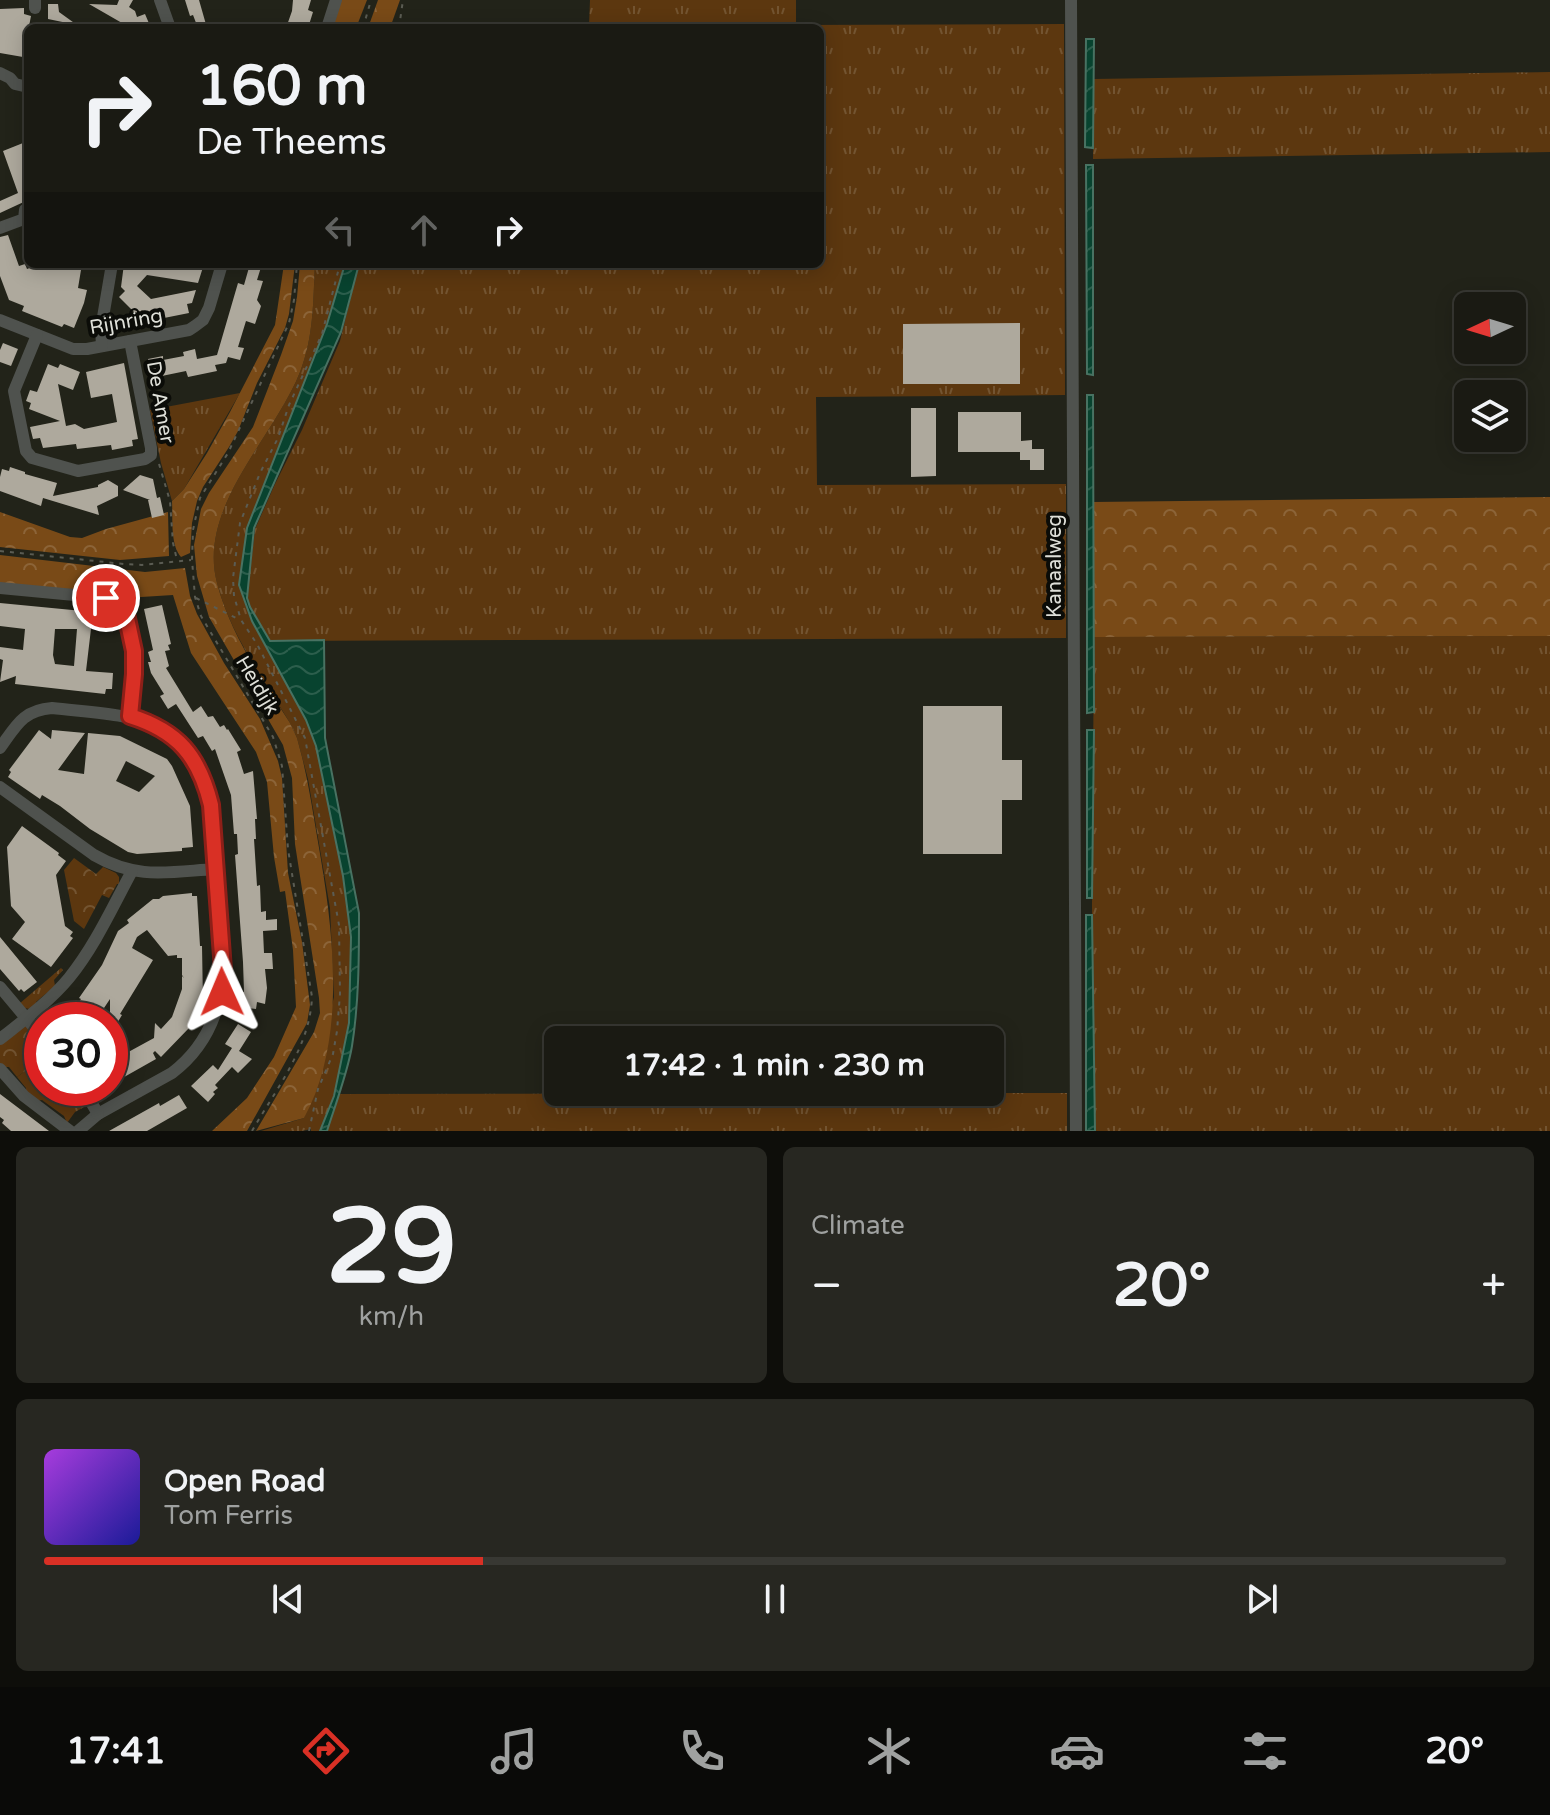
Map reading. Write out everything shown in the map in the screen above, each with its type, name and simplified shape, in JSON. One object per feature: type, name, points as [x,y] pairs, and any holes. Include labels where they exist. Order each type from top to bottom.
[{"type":"street","points":[[160,0],[169,24]]},
{"type":"street","points":[[328,24],[336,0]]},
{"type":"street","name":"Kanaalweg","points":[[1071,0],[1076,1131]]},
{"type":"street","points":[[0,73],[15,84],[24,86]]},
{"type":"street","points":[[0,228],[24,219]]},
{"type":"street","points":[[102,346],[101,329],[111,268]]},
{"type":"street","name":"Rijnring","points":[[0,320],[73,349],[189,330],[203,320],[221,268]]},
{"type":"street","name":"De Amer","points":[[37,335],[14,391],[28,456],[78,471],[145,459],[151,455],[130,341]]},
{"type":"street","points":[[0,588],[116,600],[125,609],[134,651],[130,716]]},
{"type":"street","points":[[0,748],[23,717],[42,709],[130,716],[153,723],[179,742],[194,760],[206,784],[211,805],[223,970],[216,1016],[209,1032],[182,1065],[98,1114],[78,1131]]},
{"type":"street","points":[[0,787],[110,864],[132,871],[157,873],[215,869]]},
{"type":"street","points":[[45,1002],[82,960],[132,871]]},
{"type":"street","points":[[0,987],[24,1015]]},
{"type":"street","points":[[0,1039],[24,1019]]},
{"type":"street","points":[[0,1069],[24,1096],[70,1131]]},
{"type":"street","points":[[93,1106],[98,1114]]},
{"type":"path","points":[[364,24],[371,0]]},
{"type":"path","points":[[400,24],[403,0]]},
{"type":"path","name":"Heidijk","points":[[252,1131],[299,1050],[311,1015],[312,997],[288,849],[282,766],[273,737],[201,616],[195,597],[193,530],[200,498],[234,442],[289,323],[297,268]]},
{"type":"path","points":[[309,1131],[318,1089],[333,1054],[337,1031],[339,925],[305,738],[257,644],[241,620],[233,578],[240,523],[322,334],[339,268]]},
{"type":"path","points":[[151,455],[159,463],[170,501],[177,561]]},
{"type":"path","points":[[0,551],[142,565],[192,560]]},
{"type":"path","points":[[195,597],[241,620]]},
{"type":"green space","points":[[339,0],[367,0],[358,24],[333,24]]},
{"type":"green space","points":[[378,0],[400,0],[391,24],[369,24]]},
{"type":"green space","points":[[590,0],[796,0],[796,24],[589,24]]},
{"type":"green space","points":[[1064,24],[1065,395],[816,397],[817,485],[1066,484],[1066,638],[270,641],[247,598],[255,529],[340,341],[358,268],[824,268],[824,25]]},
{"type":"green space","points":[[1550,72],[1550,152],[1093,159],[1094,79]]},
{"type":"green space","points":[[283,268],[295,268],[285,328],[257,383],[238,431],[203,487],[192,523],[190,553],[181,557],[174,538],[172,501],[184,489],[207,453],[275,325]]},
{"type":"green space","points":[[300,268],[315,268],[312,318],[305,359],[288,397],[228,500],[218,527],[214,555],[217,583],[230,620],[297,738],[307,778],[328,910],[332,946],[332,1018],[318,1086],[304,1118],[256,1131],[314,1032],[320,1013],[319,998],[295,844],[292,778],[283,745],[209,617],[197,576],[194,545],[201,509],[209,493],[253,427],[293,321]]},
{"type":"green space","points":[[315,268],[344,268],[327,324],[247,528],[239,585],[252,622],[306,720],[316,746],[343,876],[351,937],[349,1023],[334,1096],[320,1131],[261,1131],[304,1118],[334,997],[330,908],[308,779],[297,738],[230,620],[217,583],[214,555],[218,527],[228,500],[300,372],[305,359]]},
{"type":"green space","points":[[240,393],[184,489],[172,501],[150,410]]},
{"type":"green space","points":[[1550,497],[1550,636],[1094,637],[1093,502]]},
{"type":"green space","points":[[0,512],[70,537],[82,538],[168,512],[169,556],[120,560],[0,547]]},
{"type":"green space","points":[[0,555],[145,572],[185,568],[197,614],[260,719],[282,778],[288,873],[302,942],[310,1005],[307,1023],[247,1131],[212,1131],[247,1098],[274,1057],[296,1007],[285,891],[280,892],[267,782],[256,752],[191,653],[173,595],[125,598],[0,584]]},
{"type":"green space","points":[[1550,636],[1550,1131],[1095,1131],[1092,907],[1094,637]]},
{"type":"green space","points":[[74,858],[96,874],[103,867],[119,877],[119,884],[109,898],[102,895],[84,929],[74,921],[64,870]]},
{"type":"green space","points":[[61,968],[63,970],[54,980],[55,986],[36,1002],[24,1002],[24,1008],[19,1004]]},
{"type":"green space","points":[[24,1025],[24,1072],[17,1077],[9,1067],[3,1067],[0,1063],[0,1044]]},
{"type":"green space","points":[[24,1072],[24,1086],[17,1077]]},
{"type":"green space","points":[[1004,1093],[1067,1093],[1067,1131],[327,1131],[338,1094],[544,1094],[544,1106],[1004,1106]]},
{"type":"green space","points":[[50,1106],[86,1106],[75,1112],[67,1123],[64,1116]]},
{"type":"water","points":[[1086,39],[1094,39],[1093,148],[1085,147]]},
{"type":"water","points":[[1086,165],[1093,165],[1093,375],[1087,374]]},
{"type":"water","points":[[344,268],[358,268],[341,332],[254,528],[247,598],[270,641],[324,640],[325,738],[359,913],[359,946],[356,1013],[350,1056],[327,1131],[320,1131],[334,1096],[349,1023],[351,937],[343,876],[316,746],[306,720],[252,621],[239,585],[247,528],[327,324]]},
{"type":"water","points":[[1087,395],[1093,395],[1094,712],[1087,713]]},
{"type":"water","points":[[1087,730],[1094,730],[1092,898],[1087,898]]},
{"type":"water","points":[[1086,915],[1092,915],[1095,1131],[1086,1131]]},
{"type":"building","points":[[119,0],[133,0],[129,7],[137,17],[145,14],[149,24],[120,24],[122,23],[89,4],[117,5]]},
{"type":"building","points":[[185,0],[199,0],[206,24],[196,24],[193,15],[190,16]]},
{"type":"building","points":[[293,0],[311,0],[308,10],[313,12],[309,24],[287,24]]},
{"type":"building","points":[[48,4],[58,4],[59,12],[76,24],[72,24],[48,19]]},
{"type":"building","points":[[24,8],[24,14],[31,16],[29,24],[24,24],[23,57],[0,53],[0,9]]},
{"type":"building","points":[[24,143],[24,202],[0,213],[0,201],[18,193],[3,151]]},
{"type":"building","points":[[8,235],[19,266],[24,264],[24,268],[81,268],[78,288],[87,290],[74,328],[64,324],[62,327],[22,311],[24,306],[9,300],[0,276],[0,237]]},
{"type":"building","points":[[123,268],[203,268],[198,283],[147,275],[137,286],[151,299],[196,290],[192,303],[187,304],[189,313],[164,318],[162,311],[146,314],[142,310],[137,315],[119,297],[125,291],[121,287]]},
{"type":"building","points":[[249,268],[261,268],[257,280],[263,281],[257,300],[261,306],[255,324],[246,321],[238,347],[244,348],[240,360],[228,357],[226,363],[215,365],[217,371],[188,377],[186,371],[152,378],[148,359],[184,356],[183,352],[195,349],[197,359],[217,355],[238,283],[244,285]]},
{"type":"building","points":[[1020,323],[1020,384],[903,384],[903,324]]},
{"type":"building","points":[[3,343],[18,349],[11,366],[0,362]]},
{"type":"building","points":[[124,363],[138,439],[132,440],[133,446],[112,450],[111,445],[77,449],[76,444],[43,448],[40,438],[33,439],[30,427],[60,421],[29,409],[31,403],[26,401],[30,390],[37,392],[48,364],[58,368],[60,364],[80,372],[73,390],[58,384],[66,426],[75,424],[84,429],[117,422],[112,394],[91,398],[86,372]]},
{"type":"building","points":[[911,408],[936,408],[936,476],[911,477]]},
{"type":"building","points":[[958,412],[1021,412],[1021,441],[1032,440],[1032,449],[1044,449],[1044,470],[1030,470],[1030,460],[1020,460],[1020,452],[958,452]]},
{"type":"building","points":[[10,467],[57,483],[53,496],[98,487],[108,480],[118,486],[118,496],[97,506],[99,515],[43,498],[41,506],[0,491],[2,469],[9,471]]},
{"type":"building","points":[[140,475],[153,479],[164,515],[152,518],[150,500],[123,490]]},
{"type":"building","points":[[0,603],[93,612],[86,671],[113,673],[112,689],[106,689],[105,694],[15,684],[16,676],[0,682],[3,660],[0,659],[0,647],[23,650],[25,629],[0,626]],"holes":[[[55,629],[77,629],[74,666],[55,664]]]},
{"type":"building","points":[[162,605],[171,644],[168,645],[170,650],[165,651],[169,666],[166,668],[193,712],[201,706],[208,717],[213,716],[220,727],[224,725],[228,729],[241,750],[237,752],[244,774],[253,771],[257,819],[254,839],[261,912],[266,911],[266,920],[277,919],[277,930],[263,931],[264,953],[272,953],[273,969],[265,969],[265,1004],[257,1002],[256,1009],[239,1007],[244,992],[243,962],[235,855],[238,854],[237,834],[234,834],[231,795],[215,749],[212,751],[203,736],[198,738],[176,704],[168,709],[148,662],[151,662],[148,652],[153,650],[144,609]]},
{"type":"building","points":[[923,706],[1002,706],[1002,760],[1022,760],[1022,800],[1002,800],[1002,854],[923,854]]},
{"type":"building","points":[[39,730],[51,739],[52,730],[85,733],[58,770],[84,774],[88,733],[120,736],[167,759],[172,766],[190,806],[193,847],[182,848],[182,851],[128,852],[60,806],[42,795],[40,799],[8,777],[9,770]],"holes":[[[126,761],[155,776],[139,792],[116,781]]]},
{"type":"building","points":[[22,826],[66,861],[56,875],[65,926],[73,932],[70,936],[73,938],[51,967],[12,939],[25,922],[11,906],[7,847]]},
{"type":"building","points":[[192,893],[192,896],[197,896],[203,1001],[200,998],[189,1028],[161,1057],[155,1051],[156,1059],[128,1075],[128,1052],[154,1038],[155,1023],[161,1029],[172,1017],[182,989],[182,976],[184,978],[182,958],[168,956],[147,930],[137,937],[132,948],[153,960],[127,1002],[110,1002],[110,999],[108,1002],[79,1002],[79,998],[102,965],[118,931],[129,923],[127,920],[153,899]]},
{"type":"building","points":[[0,937],[37,982],[24,992],[19,991],[0,969]]},
{"type":"building","points":[[238,1024],[251,1032],[239,1051],[252,1059],[238,1073],[232,1067],[215,1085],[218,1088],[208,1102],[191,1086],[213,1065],[218,1070],[232,1048],[225,1044]]},
{"type":"building","points":[[0,1094],[49,1131],[11,1131],[0,1117]]},
{"type":"building","points":[[179,1095],[187,1108],[147,1131],[109,1131],[159,1103],[160,1106]]},
{"type":"route","points":[[106,598],[116,600],[125,609],[134,651],[130,716],[153,723],[179,742],[194,760],[206,784],[211,805],[222,992]]}]
